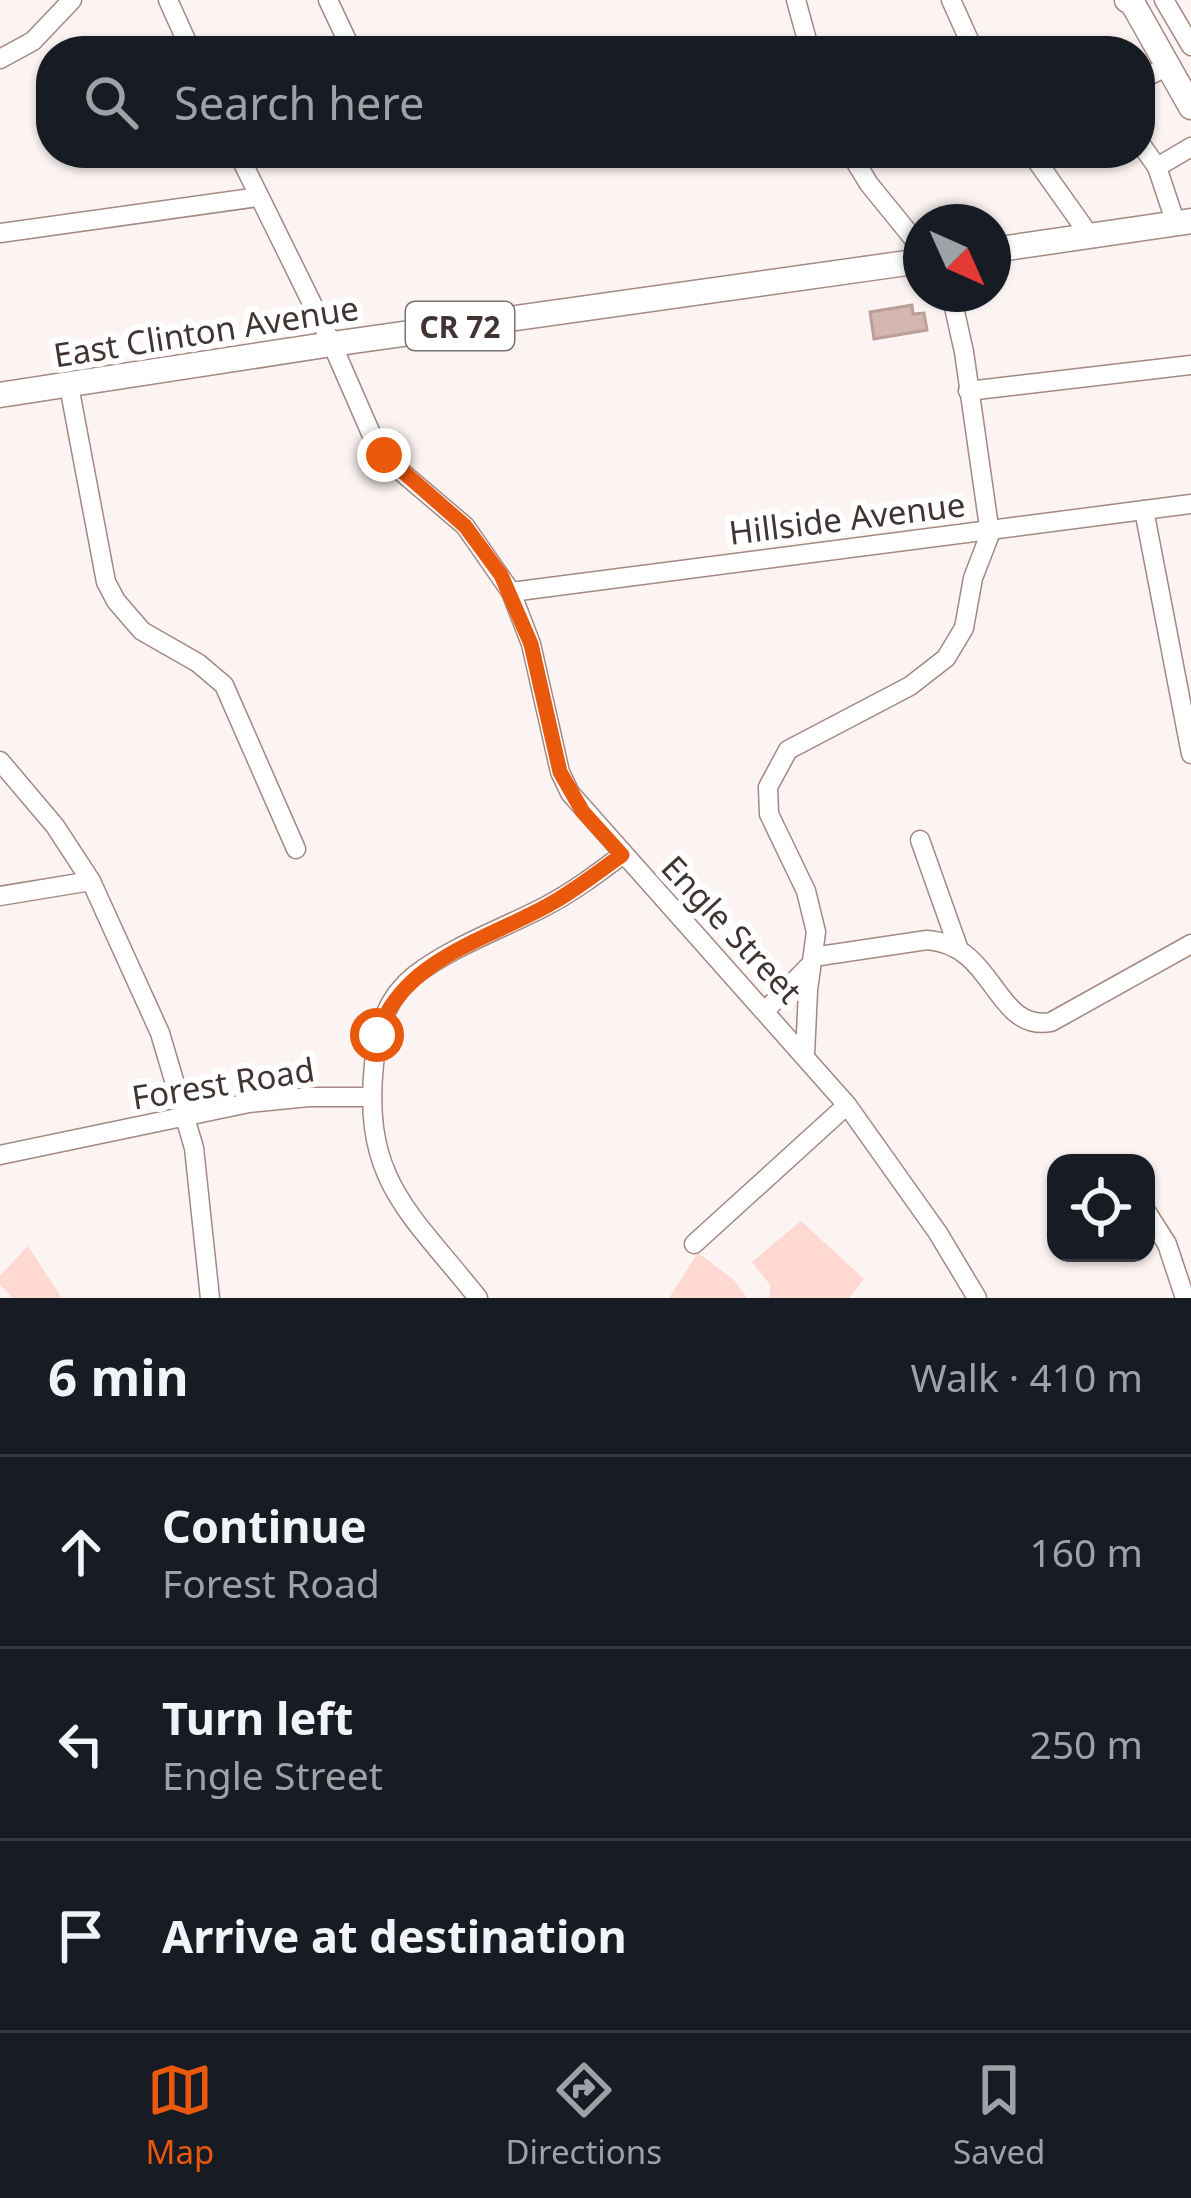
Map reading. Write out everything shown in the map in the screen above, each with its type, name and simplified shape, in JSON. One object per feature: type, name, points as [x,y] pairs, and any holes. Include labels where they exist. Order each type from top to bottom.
[{"type":"main road","points":[[1131,1],[1151,36]]},
{"type":"main road","points":[[1155,43],[1191,107]]},
{"type":"main road","points":[[1011,247],[1184,222]]},
{"type":"main road","name":"East Clinton Avenue","points":[[0,395],[903,264]]},
{"type":"street","points":[[38,36],[72,0]]},
{"type":"street","points":[[168,0],[184,36]]},
{"type":"street","points":[[328,0],[345,36]]},
{"type":"street","points":[[796,0],[807,36]]},
{"type":"street","points":[[951,0],[967,36]]},
{"type":"street","points":[[1155,68],[1188,44],[1164,0]]},
{"type":"street","points":[[0,59],[36,38]]},
{"type":"street","points":[[1157,167],[1191,148]]},
{"type":"street","points":[[1155,164],[1184,222]]},
{"type":"street","name":"Engle Street","points":[[245,168],[384,455],[465,526],[511,592],[531,644],[560,772],[583,812],[847,1105],[938,1233],[977,1298]]},
{"type":"street","points":[[859,168],[903,226]]},
{"type":"street","points":[[1042,168],[1090,236]]},
{"type":"street","points":[[0,233],[258,197]]},
{"type":"street","points":[[805,1055],[816,932],[806,892],[769,814],[772,774],[798,742],[885,701],[946,658],[964,628],[973,578],[990,530],[954,312]]},
{"type":"street","points":[[968,391],[1191,365]]},
{"type":"street","points":[[68,386],[106,581],[142,631],[198,662],[224,685],[296,849]]},
{"type":"street","name":"Hillside Avenue","points":[[511,592],[1191,504]]},
{"type":"street","points":[[1144,510],[1191,754]]},
{"type":"street","points":[[0,761],[55,826],[92,881],[160,1033],[187,1117],[210,1298]]},
{"type":"street","points":[[920,840],[958,946]]},
{"type":"street","points":[[478,1298],[388,1182],[374,1143],[371,1097],[377,1035],[383,1017],[413,976],[553,903],[622,855]]},
{"type":"street","points":[[0,896],[92,881]]},
{"type":"street","points":[[813,957],[927,940],[958,946],[975,960],[1019,1018],[1040,1024],[1191,944]]},
{"type":"street","points":[[766,1010],[799,980],[813,957]]},
{"type":"street","name":"Forest Road","points":[[0,1155],[279,1099],[371,1097]]},
{"type":"street","points":[[694,1244],[847,1105]]},
{"type":"street","points":[[1155,1225],[1188,1298]]},
{"type":"shaded area","points":[[801,1221],[864,1279],[849,1298],[769,1298],[771,1286],[752,1262]]},
{"type":"shaded area","points":[[28,1246],[61,1298],[12,1298],[0,1284],[0,1276]]},
{"type":"shaded area","points":[[698,1253],[734,1280],[747,1298],[669,1298]]},
{"type":"building","points":[[903,306],[903,312],[924,313],[927,330],[874,339],[870,312]]},
{"type":"route","points":[[377,1035],[391,1002],[413,976],[553,903],[622,855],[583,812],[560,772],[531,644],[501,575],[465,526],[384,455]]}]
